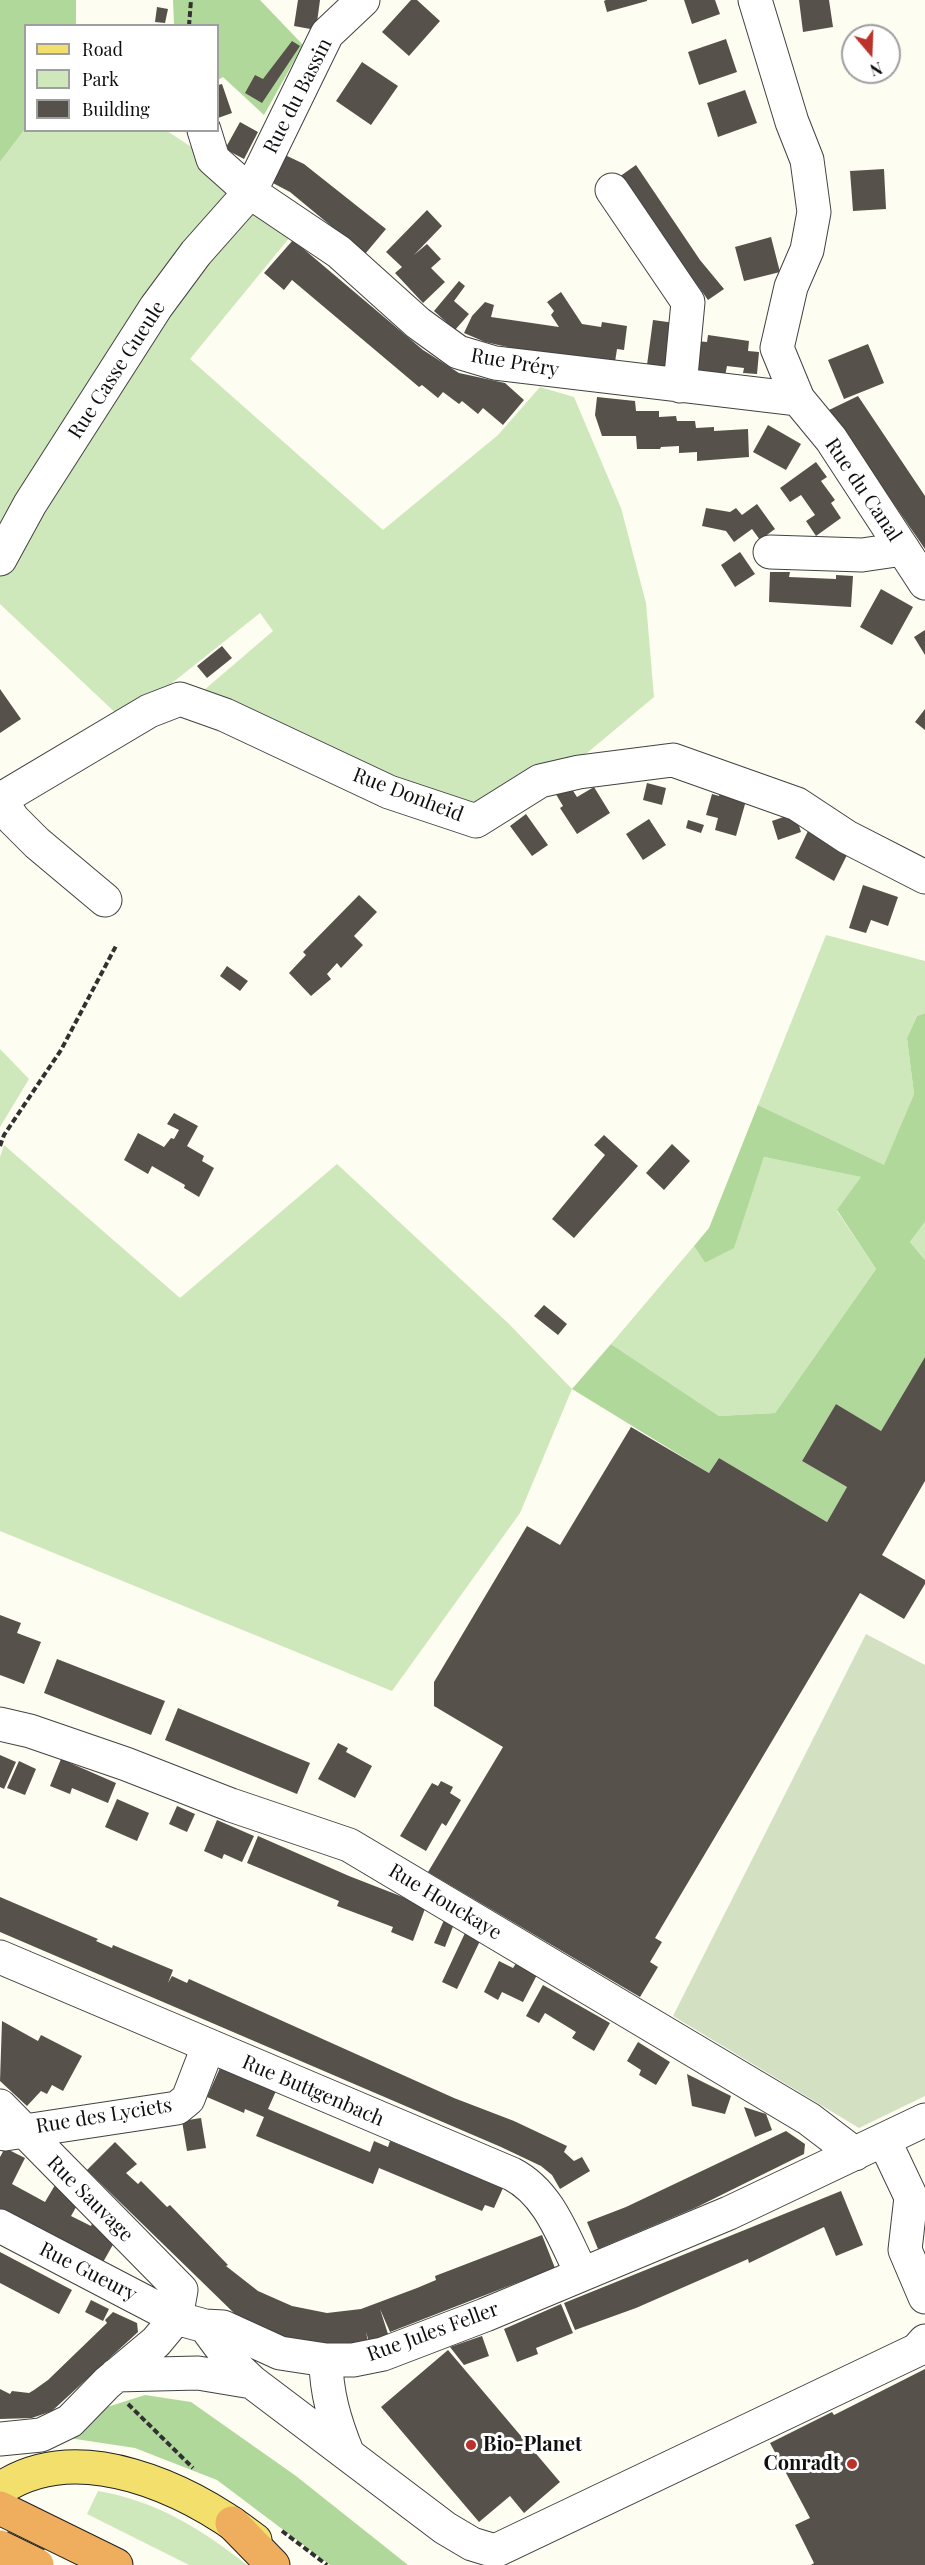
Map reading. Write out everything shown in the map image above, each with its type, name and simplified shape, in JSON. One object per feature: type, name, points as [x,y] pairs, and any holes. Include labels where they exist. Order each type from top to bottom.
[{"type":"highway","points":[[0,2508],[116,2565]]},
{"type":"highway","points":[[232,2523],[273,2565]]},
{"type":"highway","points":[[0,2547],[37,2565]]},
{"type":"main road","points":[[0,2489],[13,2480],[60,2469],[107,2470],[164,2487],[232,2523],[287,2565]]},
{"type":"street","name":"Rue du Bassin","points":[[256,180],[327,34],[363,0]]},
{"type":"street","name":"Rue du Canal","points":[[754,0],[792,122],[807,160],[814,212],[807,250],[791,287],[777,348],[798,399],[831,439],[925,583]]},
{"type":"street","name":"Rue Préry","points":[[205,132],[213,159],[256,180],[418,323],[458,352],[495,363],[798,399]]},
{"type":"street","name":"Rue Casse Gueule","points":[[0,559],[30,504],[156,308],[196,253],[256,180]]},
{"type":"street","points":[[612,190],[688,302],[680,386]]},
{"type":"street","points":[[770,552],[862,555],[903,549]]},
{"type":"street","name":"Rue Donheid","points":[[105,900],[37,843],[13,819],[0,799],[149,711],[180,699],[225,716],[389,792],[476,821],[540,781],[579,772],[673,760],[797,804],[847,837],[925,877]]},
{"type":"street","name":"Rue Houckaye","points":[[0,1724],[30,1731],[126,1764],[231,1805],[349,1845],[809,2119],[870,2147]]},
{"type":"street","name":"Rue Buttgenbach","points":[[0,1957],[530,2183],[542,2197],[582,2274]]},
{"type":"street","name":"Rue des Lyciets","points":[[7,2123],[177,2108],[188,2099],[208,2047]]},
{"type":"street","name":"Rue Jules Feller","points":[[196,2315],[280,2353],[326,2360],[353,2361],[383,2354],[729,2213],[925,2120]]},
{"type":"street","name":"Rue Sauvage","points":[[7,2123],[196,2315]]},
{"type":"street","points":[[870,2147],[911,2197],[905,2250],[925,2297]]},
{"type":"street","name":"Rue Gueury","points":[[0,2226],[196,2315]]},
{"type":"street","points":[[0,2439],[41,2435],[70,2421],[116,2376],[156,2342],[196,2315],[234,2365],[252,2382],[445,2528],[472,2544],[495,2551],[706,2448],[846,2386],[917,2350],[925,2341]]},
{"type":"street","points":[[326,2360],[328,2392],[335,2421],[347,2452]]},
{"type":"street","points":[[116,2376],[198,2373],[252,2382]]},
{"type":"path","points":[[189,24],[191,0]]},
{"type":"path","points":[[0,1146],[61,1050],[117,944]]},
{"type":"green space","points":[[0,0],[76,0],[76,24],[24,24],[24,130],[0,162]]},
{"type":"green space","points":[[173,0],[260,0],[303,45],[264,115],[223,77],[219,79],[219,24],[174,24]]},
{"type":"green space","points":[[24,130],[169,132],[193,148],[233,195],[0,536],[0,162]]},
{"type":"green space","points":[[252,214],[290,237],[190,359],[383,530],[498,435],[540,387],[574,397],[621,508],[646,603],[654,697],[587,753],[474,809],[426,801],[203,691],[273,631],[260,613],[167,687],[121,718],[0,604],[0,574],[180,283]]},
{"type":"green space","points":[[826,935],[925,961],[925,1013],[917,1016],[907,1038],[914,1094],[884,1166],[758,1105]]},
{"type":"green space","points":[[925,1013],[925,1222],[910,1242],[925,1260],[925,1357],[881,1431],[836,1404],[802,1461],[847,1487],[827,1522],[719,1458],[709,1473],[572,1389],[611,1344],[719,1416],[775,1413],[876,1269],[837,1210],[861,1177],[764,1157],[734,1248],[705,1263],[694,1246],[709,1228],[758,1105],[884,1165],[914,1094],[907,1038],[917,1016]]},
{"type":"green space","points":[[0,1049],[29,1079],[0,1127]]},
{"type":"green space","points":[[4,1145],[180,1298],[337,1164],[508,1323],[572,1389],[520,1513],[392,1691],[0,1531],[0,1157]]},
{"type":"green space","points":[[764,1157],[862,1177],[837,1211],[876,1269],[775,1413],[719,1416],[611,1344],[694,1246],[705,1263],[733,1248]]},
{"type":"green space","points":[[925,1222],[925,1260],[910,1242]]},
{"type":"green space","points":[[866,1634],[925,1665],[925,2096],[859,2128],[673,2016]]},
{"type":"green space","points":[[145,2395],[191,2402],[296,2476],[408,2565],[330,2565],[217,2480],[135,2448],[69,2438],[104,2408]]},
{"type":"green space","points":[[98,2491],[159,2509],[195,2528],[247,2565],[189,2565],[87,2514]]},
{"type":"building","points":[[298,0],[320,0],[316,30],[294,26]]},
{"type":"building","points":[[411,0],[417,0],[440,21],[409,56],[382,32]]},
{"type":"building","points":[[684,0],[715,0],[720,14],[692,24]]},
{"type":"building","points":[[799,0],[829,0],[833,27],[803,32]]},
{"type":"building","points":[[604,1],[647,1],[607,12]]},
{"type":"building","points":[[157,7],[168,9],[165,23],[155,22]]},
{"type":"building","points":[[726,39],[737,72],[699,85],[688,52]]},
{"type":"building","points":[[292,41],[300,46],[262,103],[245,93],[255,75],[263,79]]},
{"type":"building","points":[[362,62],[398,86],[371,125],[336,101]]},
{"type":"building","points":[[222,84],[232,113],[219,118],[219,85]]},
{"type":"building","points":[[745,90],[757,123],[718,137],[707,103]]},
{"type":"building","points":[[240,122],[258,132],[244,159],[225,149]]},
{"type":"building","points":[[283,154],[304,164],[386,229],[365,254],[290,192],[269,181]]},
{"type":"building","points":[[636,165],[700,260],[724,289],[708,300],[619,177]]},
{"type":"building","points":[[884,169],[886,209],[853,211],[850,171]]},
{"type":"building","points":[[427,210],[442,226],[414,255],[427,244],[441,259],[431,268],[445,282],[423,303],[395,273],[402,267],[386,252]]},
{"type":"building","points":[[771,237],[780,272],[744,281],[735,247]]},
{"type":"building","points":[[293,240],[423,350],[459,373],[505,383],[524,400],[503,425],[483,408],[478,414],[462,401],[459,404],[443,392],[438,398],[422,385],[419,387],[292,280],[284,290],[264,273]]},
{"type":"building","points":[[459,281],[465,286],[454,301],[469,314],[455,330],[434,311]]},
{"type":"building","points":[[561,292],[582,324],[601,327],[602,322],[627,326],[624,350],[617,349],[615,362],[512,348],[485,342],[464,333],[472,316],[485,302],[494,305],[491,317],[559,327],[551,315],[554,311],[547,302]]},
{"type":"building","points":[[653,320],[675,323],[669,369],[647,365]]},
{"type":"building","points":[[708,335],[749,341],[748,351],[759,352],[757,374],[743,373],[744,368],[727,366],[725,376],[692,371],[696,341],[707,342]]},
{"type":"building","points":[[868,344],[884,383],[844,399],[828,360]]},
{"type":"building","points":[[858,396],[925,496],[925,549],[829,410]]},
{"type":"building","points":[[597,397],[635,401],[636,411],[659,411],[659,417],[676,416],[677,421],[695,421],[696,428],[714,427],[714,431],[748,429],[749,457],[697,461],[697,452],[679,453],[679,446],[637,449],[636,436],[602,436],[595,415]]},
{"type":"building","points":[[768,425],[801,444],[786,470],[753,452]]},
{"type":"building","points":[[816,462],[827,477],[821,481],[835,500],[831,503],[841,518],[816,536],[806,521],[815,515],[801,495],[790,502],[780,488]]},
{"type":"building","points":[[757,504],[775,529],[760,540],[752,529],[734,542],[726,531],[702,526],[706,508],[730,512],[736,508],[742,515]]},
{"type":"building","points":[[740,552],[755,574],[735,587],[721,565]]},
{"type":"building","points":[[770,572],[790,572],[789,577],[836,579],[836,575],[853,576],[851,607],[769,602]]},
{"type":"building","points":[[881,589],[913,607],[892,645],[860,627]]},
{"type":"building","points":[[925,630],[925,655],[914,637]]},
{"type":"building","points":[[222,646],[232,658],[207,678],[197,666]]},
{"type":"building","points":[[0,689],[21,719],[0,733]]},
{"type":"building","points":[[925,709],[925,730],[915,722]]},
{"type":"building","points":[[568,783],[577,797],[594,787],[610,813],[577,834],[560,808],[563,806],[554,791]]},
{"type":"building","points":[[647,783],[666,788],[662,805],[643,800]]},
{"type":"building","points":[[723,783],[749,790],[736,836],[715,830],[718,818],[706,815],[712,794],[719,796]]},
{"type":"building","points":[[795,813],[801,832],[778,840],[772,821]]},
{"type":"building","points":[[526,814],[548,845],[532,856],[510,826]]},
{"type":"building","points":[[649,819],[666,845],[643,860],[626,834]]},
{"type":"building","points":[[688,820],[704,825],[701,833],[686,828]]},
{"type":"building","points":[[808,831],[849,851],[834,881],[795,858]]},
{"type":"building","points":[[863,885],[898,897],[888,926],[871,920],[866,933],[849,928]]},
{"type":"building","points":[[359,895],[377,912],[354,936],[363,945],[341,968],[337,963],[327,974],[331,979],[311,996],[289,973],[306,955],[303,952]]},
{"type":"building","points":[[227,966],[248,981],[240,991],[220,976]]},
{"type":"building","points":[[174,1113],[198,1126],[187,1146],[204,1156],[202,1161],[214,1168],[199,1197],[184,1188],[185,1185],[152,1166],[148,1174],[124,1160],[138,1133],[164,1147],[171,1138],[174,1139],[179,1130],[167,1124]]},
{"type":"building","points":[[604,1135],[638,1166],[574,1238],[552,1219],[605,1155],[594,1145]]},
{"type":"building","points":[[672,1144],[690,1161],[664,1190],[646,1173]]},
{"type":"building","points":[[544,1305],[567,1324],[558,1335],[534,1316]]},
{"type":"building","points":[[925,1357],[925,1481],[882,1555],[925,1580],[925,1584],[904,1619],[860,1593],[655,1938],[662,1942],[650,1962],[658,1967],[640,1997],[428,1872],[503,1747],[434,1706],[434,1682],[527,1526],[560,1545],[631,1427],[709,1473],[719,1458],[827,1522],[847,1487],[802,1461],[836,1404],[881,1431]]},
{"type":"building","points":[[0,1615],[21,1623],[17,1633],[41,1642],[24,1684],[0,1675]]},
{"type":"building","points":[[57,1659],[165,1701],[151,1735],[44,1693]]},
{"type":"building","points":[[178,1708],[310,1763],[297,1794],[165,1740]]},
{"type":"building","points":[[338,1743],[348,1748],[346,1752],[372,1766],[355,1798],[318,1779]]},
{"type":"building","points":[[0,1755],[16,1762],[4,1789],[0,1787]]},
{"type":"building","points":[[61,1759],[116,1783],[108,1803],[72,1788],[70,1794],[50,1786]]},
{"type":"building","points":[[19,1761],[36,1769],[25,1795],[7,1788]]},
{"type":"building","points":[[441,1781],[453,1787],[450,1793],[461,1800],[446,1826],[442,1823],[426,1851],[400,1836],[432,1783],[438,1786]]},
{"type":"building","points":[[117,1799],[149,1813],[137,1841],[105,1827]]},
{"type":"building","points":[[177,1806],[195,1814],[187,1832],[169,1824]]},
{"type":"building","points":[[217,1820],[254,1836],[242,1862],[224,1854],[222,1859],[204,1851]]},
{"type":"building","points":[[258,1836],[349,1876],[426,1906],[413,1941],[391,1932],[393,1927],[337,1906],[339,1901],[247,1863]]},
{"type":"building","points":[[0,1897],[98,1939],[96,1941],[112,1948],[113,1945],[173,1970],[168,1983],[172,1976],[187,1983],[189,1979],[454,2098],[514,2121],[567,2146],[564,2152],[574,2161],[582,2157],[590,2171],[560,2189],[552,2175],[541,2166],[501,2147],[0,1932]]},
{"type":"building","points":[[444,1920],[454,1924],[445,1947],[434,1943]]},
{"type":"building","points":[[465,1933],[480,1941],[457,1989],[442,1982]]},
{"type":"building","points":[[518,1960],[539,1971],[523,2002],[502,1992],[498,2000],[484,1992],[499,1961],[513,1968]]},
{"type":"building","points":[[543,1985],[610,2023],[594,2051],[572,2038],[576,2032],[545,2013],[539,2023],[526,2016]]},
{"type":"building","points":[[2,2021],[38,2041],[41,2035],[82,2056],[63,2091],[52,2085],[47,2094],[41,2091],[27,2106],[0,2081]]},
{"type":"building","points":[[638,2042],[670,2062],[656,2085],[639,2075],[641,2070],[627,2061]]},
{"type":"building","points":[[220,2068],[276,2091],[268,2109],[370,2152],[374,2141],[388,2147],[390,2141],[503,2188],[494,2208],[485,2205],[482,2211],[379,2168],[373,2184],[256,2136],[264,2117],[245,2109],[244,2113],[207,2097]]},
{"type":"building","points":[[687,2074],[731,2096],[725,2114],[692,2106]]},
{"type":"building","points":[[744,2107],[766,2114],[772,2130],[755,2137]]},
{"type":"building","points":[[201,2118],[206,2148],[187,2151],[182,2121]]},
{"type":"building","points":[[786,2131],[805,2144],[804,2154],[695,2208],[598,2249],[587,2222],[626,2207]]},
{"type":"building","points":[[115,2142],[137,2164],[126,2173],[138,2184],[141,2181],[167,2207],[170,2205],[228,2265],[226,2266],[258,2291],[292,2306],[327,2313],[361,2309],[436,2280],[435,2276],[542,2235],[555,2268],[390,2332],[380,2309],[388,2334],[369,2342],[366,2332],[368,2342],[346,2346],[301,2342],[277,2335],[236,2315],[87,2170]]},
{"type":"building","points":[[5,2148],[25,2158],[12,2184],[45,2202],[58,2180],[79,2202],[71,2216],[91,2226],[94,2219],[115,2241],[102,2264],[0,2211],[0,2157]]},
{"type":"building","points":[[841,2191],[863,2245],[836,2256],[824,2227],[749,2263],[748,2259],[636,2308],[575,2330],[564,2303]]},
{"type":"building","points":[[0,2252],[72,2290],[59,2314],[0,2283]]},
{"type":"building","points":[[91,2300],[109,2309],[103,2321],[85,2312]]},
{"type":"building","points":[[561,2304],[573,2333],[536,2348],[538,2354],[517,2362],[504,2329]]},
{"type":"building","points":[[113,2312],[137,2323],[138,2332],[52,2411],[32,2418],[0,2419],[0,2389],[10,2394],[12,2391],[29,2393],[34,2390],[48,2380],[107,2323],[105,2320]]},
{"type":"building","points":[[482,2336],[489,2356],[464,2365],[450,2347]]},
{"type":"building","name":"Bio-Planet","points":[[448,2350],[560,2482],[524,2513],[510,2496],[479,2522],[381,2407]]},
{"type":"building","name":"Conradt","points":[[925,2369],[925,2565],[811,2565],[814,2563],[795,2525],[810,2518],[770,2443],[832,2412],[834,2415]]},
{"type":"place","name":"Bio-Planet","points":[[471,2445]]},
{"type":"place","name":"Conradt","points":[[852,2464]]}]
